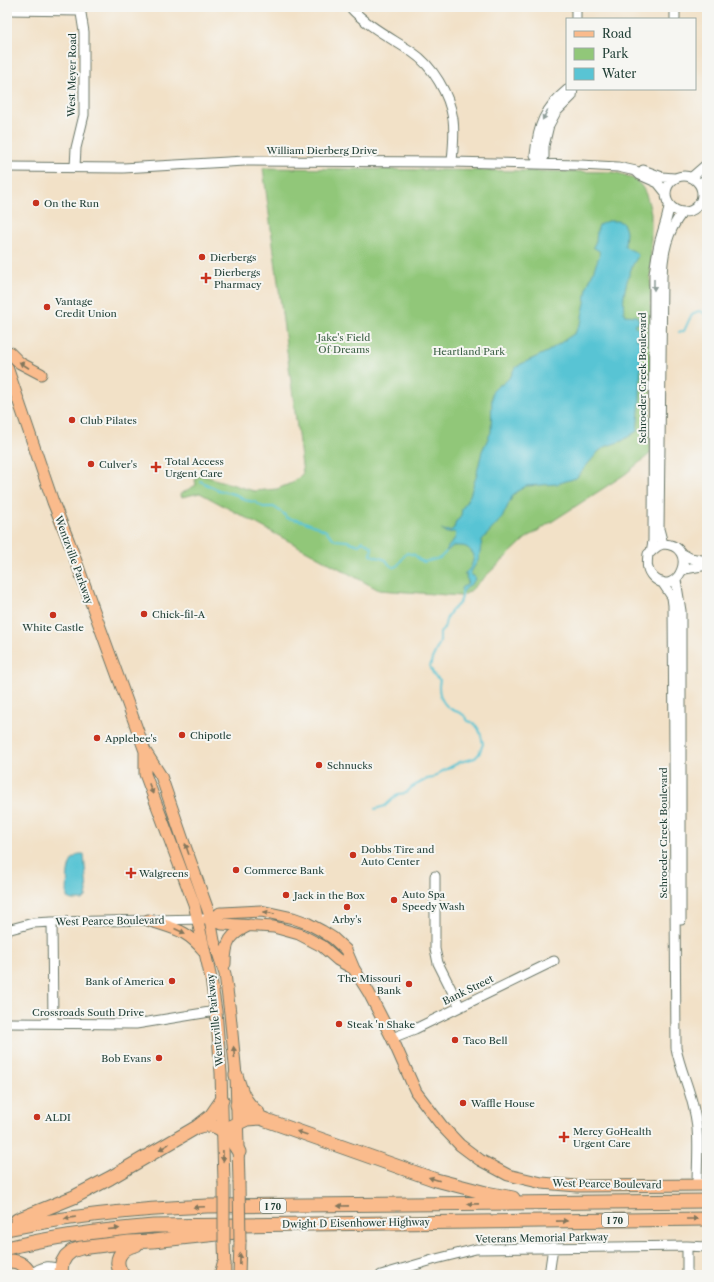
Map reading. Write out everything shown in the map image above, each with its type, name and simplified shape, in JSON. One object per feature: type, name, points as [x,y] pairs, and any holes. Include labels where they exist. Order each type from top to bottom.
[{"type":"highway","points":[[236,1075],[246,1102],[266,1120]]},
{"type":"highway","points":[[7,1224],[74,1197],[110,1178],[197,1127],[211,1116],[222,1100]]},
{"type":"highway","points":[[237,1105],[242,1110],[266,1120],[436,1180],[486,1193],[540,1203]]},
{"type":"highway","points":[[223,1130],[238,1122],[253,1118],[266,1120]]},
{"type":"highway","points":[[197,1127],[201,1125],[214,1125],[223,1130],[230,1137],[239,1152]]},
{"type":"highway","name":"Dwight D Eisenhower Highway","points":[[7,1229],[91,1214],[151,1208],[208,1206],[707,1201]]},
{"type":"highway","name":"Dwight D Eisenhower Highway","points":[[7,1248],[36,1241],[95,1231],[153,1226],[707,1220]]},
{"type":"highway","points":[[64,1274],[62,1263],[66,1256],[72,1251],[86,1248],[129,1242],[153,1241],[230,1232],[400,1228],[421,1222]]},
{"type":"highway","points":[[123,1275],[120,1271],[118,1263],[118,1258],[121,1253],[128,1247],[153,1241]]},
{"type":"highway","points":[[7,1261],[16,1261],[21,1263],[31,1275]]},
{"type":"main road","name":"Wentzville Parkway","points":[[8,347],[7,366],[53,502],[145,751],[145,774],[193,901],[206,919],[224,974],[230,1013],[236,1075],[238,1122]]},
{"type":"main road","points":[[8,347],[20,363],[41,374]]},
{"type":"main road","name":"West Pearce Boulevard","points":[[206,919],[223,912],[261,911],[307,922],[333,938],[346,950],[354,969],[369,993],[392,1038],[416,1092],[442,1126],[460,1144],[480,1160],[508,1175],[542,1183],[577,1186],[702,1185]]},
{"type":"main road","name":"Wentzville Parkway","points":[[206,919],[206,953],[216,1011],[222,1100],[224,1182],[223,1271]]},
{"type":"main road","name":"West Pearce Boulevard","points":[[206,919],[222,924],[254,925],[287,930],[304,936],[322,946],[338,960],[354,969]]},
{"type":"main road","points":[[148,920],[186,933],[206,953]]},
{"type":"main road","points":[[224,974],[225,952],[227,945],[234,934],[261,921],[298,926],[307,922]]},
{"type":"main road","points":[[304,936],[310,933],[314,934],[333,946],[342,946]]},
{"type":"main road","points":[[238,1122],[240,1182],[239,1275]]},
{"type":"street","points":[[350,7],[357,15],[414,53],[426,64],[436,77],[448,100],[453,119],[452,162]]},
{"type":"street","points":[[576,7],[576,18]]},
{"type":"street","points":[[675,7],[675,18]]},
{"type":"street","points":[[7,10],[80,9]]},
{"type":"street","name":"West Meyer Road","points":[[74,167],[76,148],[84,115],[84,32],[80,9]]},
{"type":"street","points":[[539,162],[544,156],[544,146],[549,125],[556,112],[572,96],[573,90]]},
{"type":"street","name":"William Dierberg Drive","points":[[7,167],[142,167],[244,161],[539,162],[618,167],[636,171],[641,170],[662,177],[674,178]]},
{"type":"street","points":[[692,177],[707,164]]},
{"type":"street","name":"William Dierberg Drive","points":[[636,171],[640,176],[658,183],[666,193]]},
{"type":"street","points":[[701,186],[707,174]]},
{"type":"street","points":[[685,176],[692,177],[701,186],[703,198],[694,210],[682,213],[670,206],[666,200],[666,193],[669,184],[674,178],[685,176]]},
{"type":"street","name":"Schroeder Creek Boulevard","points":[[651,552],[653,541],[654,274],[661,236],[667,221],[670,206]]},
{"type":"street","name":"Schroeder Creek Boulevard","points":[[663,544],[659,529],[663,257],[673,224],[682,213]]},
{"type":"street","points":[[681,553],[683,562],[682,571],[676,580],[669,583],[662,582],[655,579],[647,568],[648,554],[663,544],[670,544],[690,558],[707,561]]},
{"type":"street","points":[[682,571],[685,569],[707,565]]},
{"type":"street","name":"Schroeder Creek Boulevard","points":[[676,580],[681,611],[681,1047],[690,1084]]},
{"type":"street","name":"Schroeder Creek Boulevard","points":[[662,582],[672,597],[674,605],[675,1035],[678,1060],[699,1107],[697,1124],[702,1185]]},
{"type":"street","points":[[435,876],[435,949],[438,963],[460,1007]]},
{"type":"street","name":"West Pearce Boulevard","points":[[7,930],[33,923],[206,919]]},
{"type":"street","points":[[52,922],[53,1023]]},
{"type":"street","name":"Bank Street","points":[[392,1038],[415,1029],[554,961]]},
{"type":"street","name":"Crossroads South Drive","points":[[7,1023],[136,1024],[216,1011]]},
{"type":"street","points":[[687,1246],[687,1275]]},
{"type":"street","name":"Veterans Memorial Parkway","points":[[381,1275],[476,1249],[707,1247]]},
{"type":"street","points":[[549,1275],[553,1248]]},
{"type":"street","points":[[31,1275],[45,1266],[51,1267],[64,1274]]},
{"type":"green space","name":"Heartland Park","points":[[263,168],[613,172],[636,180],[644,190],[651,213],[650,454],[624,475],[525,539],[469,592],[461,596],[379,590],[200,493],[182,497],[180,494],[196,485],[195,480],[201,475],[254,491],[277,489],[294,482],[303,473]]},
{"type":"water","points":[[607,221],[618,221],[623,223],[626,231],[625,246],[635,252],[638,256],[632,266],[624,296],[624,313],[625,315],[637,316],[639,321],[637,325],[634,325],[641,332],[635,339],[640,340],[641,347],[640,400],[637,431],[622,441],[607,446],[599,451],[576,478],[557,484],[526,486],[516,492],[502,518],[482,540],[479,559],[471,572],[471,575],[474,576],[475,580],[462,593],[462,587],[467,585],[468,581],[466,577],[467,574],[464,574],[471,566],[474,555],[469,549],[463,546],[453,546],[446,552],[456,534],[454,532],[447,533],[441,530],[450,531],[454,528],[456,521],[459,519],[462,509],[470,495],[482,451],[491,432],[492,392],[499,385],[503,384],[511,376],[514,369],[521,364],[547,352],[575,333],[582,320],[587,287],[600,254],[599,251],[593,247],[596,241],[597,231],[599,225]]},
{"type":"water","points":[[79,854],[84,854],[87,892],[86,897],[83,900],[72,900],[67,898],[68,872],[71,861]]},
{"type":"waterway","points":[[679,332],[684,331],[692,316],[697,312],[700,311],[707,315]]},
{"type":"waterway","points":[[200,481],[218,490],[237,495],[244,500],[255,502],[263,507],[274,507],[287,518],[302,521],[326,531],[335,540],[347,541],[359,545],[363,541],[372,547],[371,555],[386,560],[393,567],[396,567],[407,553],[415,555],[418,559],[424,562],[440,558],[446,552]]},
{"type":"waterway","points":[[375,809],[385,806],[398,794],[406,793],[412,787],[427,779],[433,778],[439,773],[460,762],[475,758],[479,754],[483,744],[479,730],[475,724],[468,721],[462,714],[445,705],[439,689],[440,680],[434,675],[430,667],[440,642],[440,633],[444,628],[450,613],[460,602],[462,591]]},
{"type":"place","name":"On the Run","points":[[36,203]]},
{"type":"place","name":"Dierbergs","points":[[202,257]]},
{"type":"place","name":"Dierbergs Pharmacy","points":[[206,278]]},
{"type":"place","name":"Vantage Credit Union","points":[[47,307]]},
{"type":"place","name":"Club Pilates","points":[[72,420]]},
{"type":"place","name":"Culver's","points":[[91,464]]},
{"type":"place","name":"Total Access Urgent Care","points":[[156,467]]},
{"type":"place","name":"Chick-fil-A","points":[[144,614]]},
{"type":"place","name":"White Castle","points":[[53,615]]},
{"type":"place","name":"Chipotle","points":[[182,735]]},
{"type":"place","name":"Applebee's","points":[[97,738]]},
{"type":"place","name":"Schnucks","points":[[319,765]]},
{"type":"place","name":"Dobbs Tire and Auto Center","points":[[353,855]]},
{"type":"place","name":"Commerce Bank","points":[[236,870]]},
{"type":"place","name":"Walgreens","points":[[131,873]]},
{"type":"place","name":"Jack in the Box","points":[[286,895]]},
{"type":"place","name":"Auto Spa Speedy Wash","points":[[394,900]]},
{"type":"place","name":"Arby's","points":[[347,907]]},
{"type":"place","name":"Bank of America","points":[[172,981]]},
{"type":"place","name":"The Missouri Bank","points":[[409,984]]},
{"type":"place","name":"Steak 'n Shake","points":[[339,1024]]},
{"type":"place","name":"Taco Bell","points":[[455,1040]]},
{"type":"place","name":"Bob Evans","points":[[159,1058]]},
{"type":"place","name":"Waffle House","points":[[463,1103]]},
{"type":"place","name":"ALDI","points":[[37,1117]]},
{"type":"place","name":"Mercy GoHealth Urgent Care","points":[[564,1137]]},
{"type":"park label","name":"Jake's Field Of Dreams","points":[[344,342]]}]
